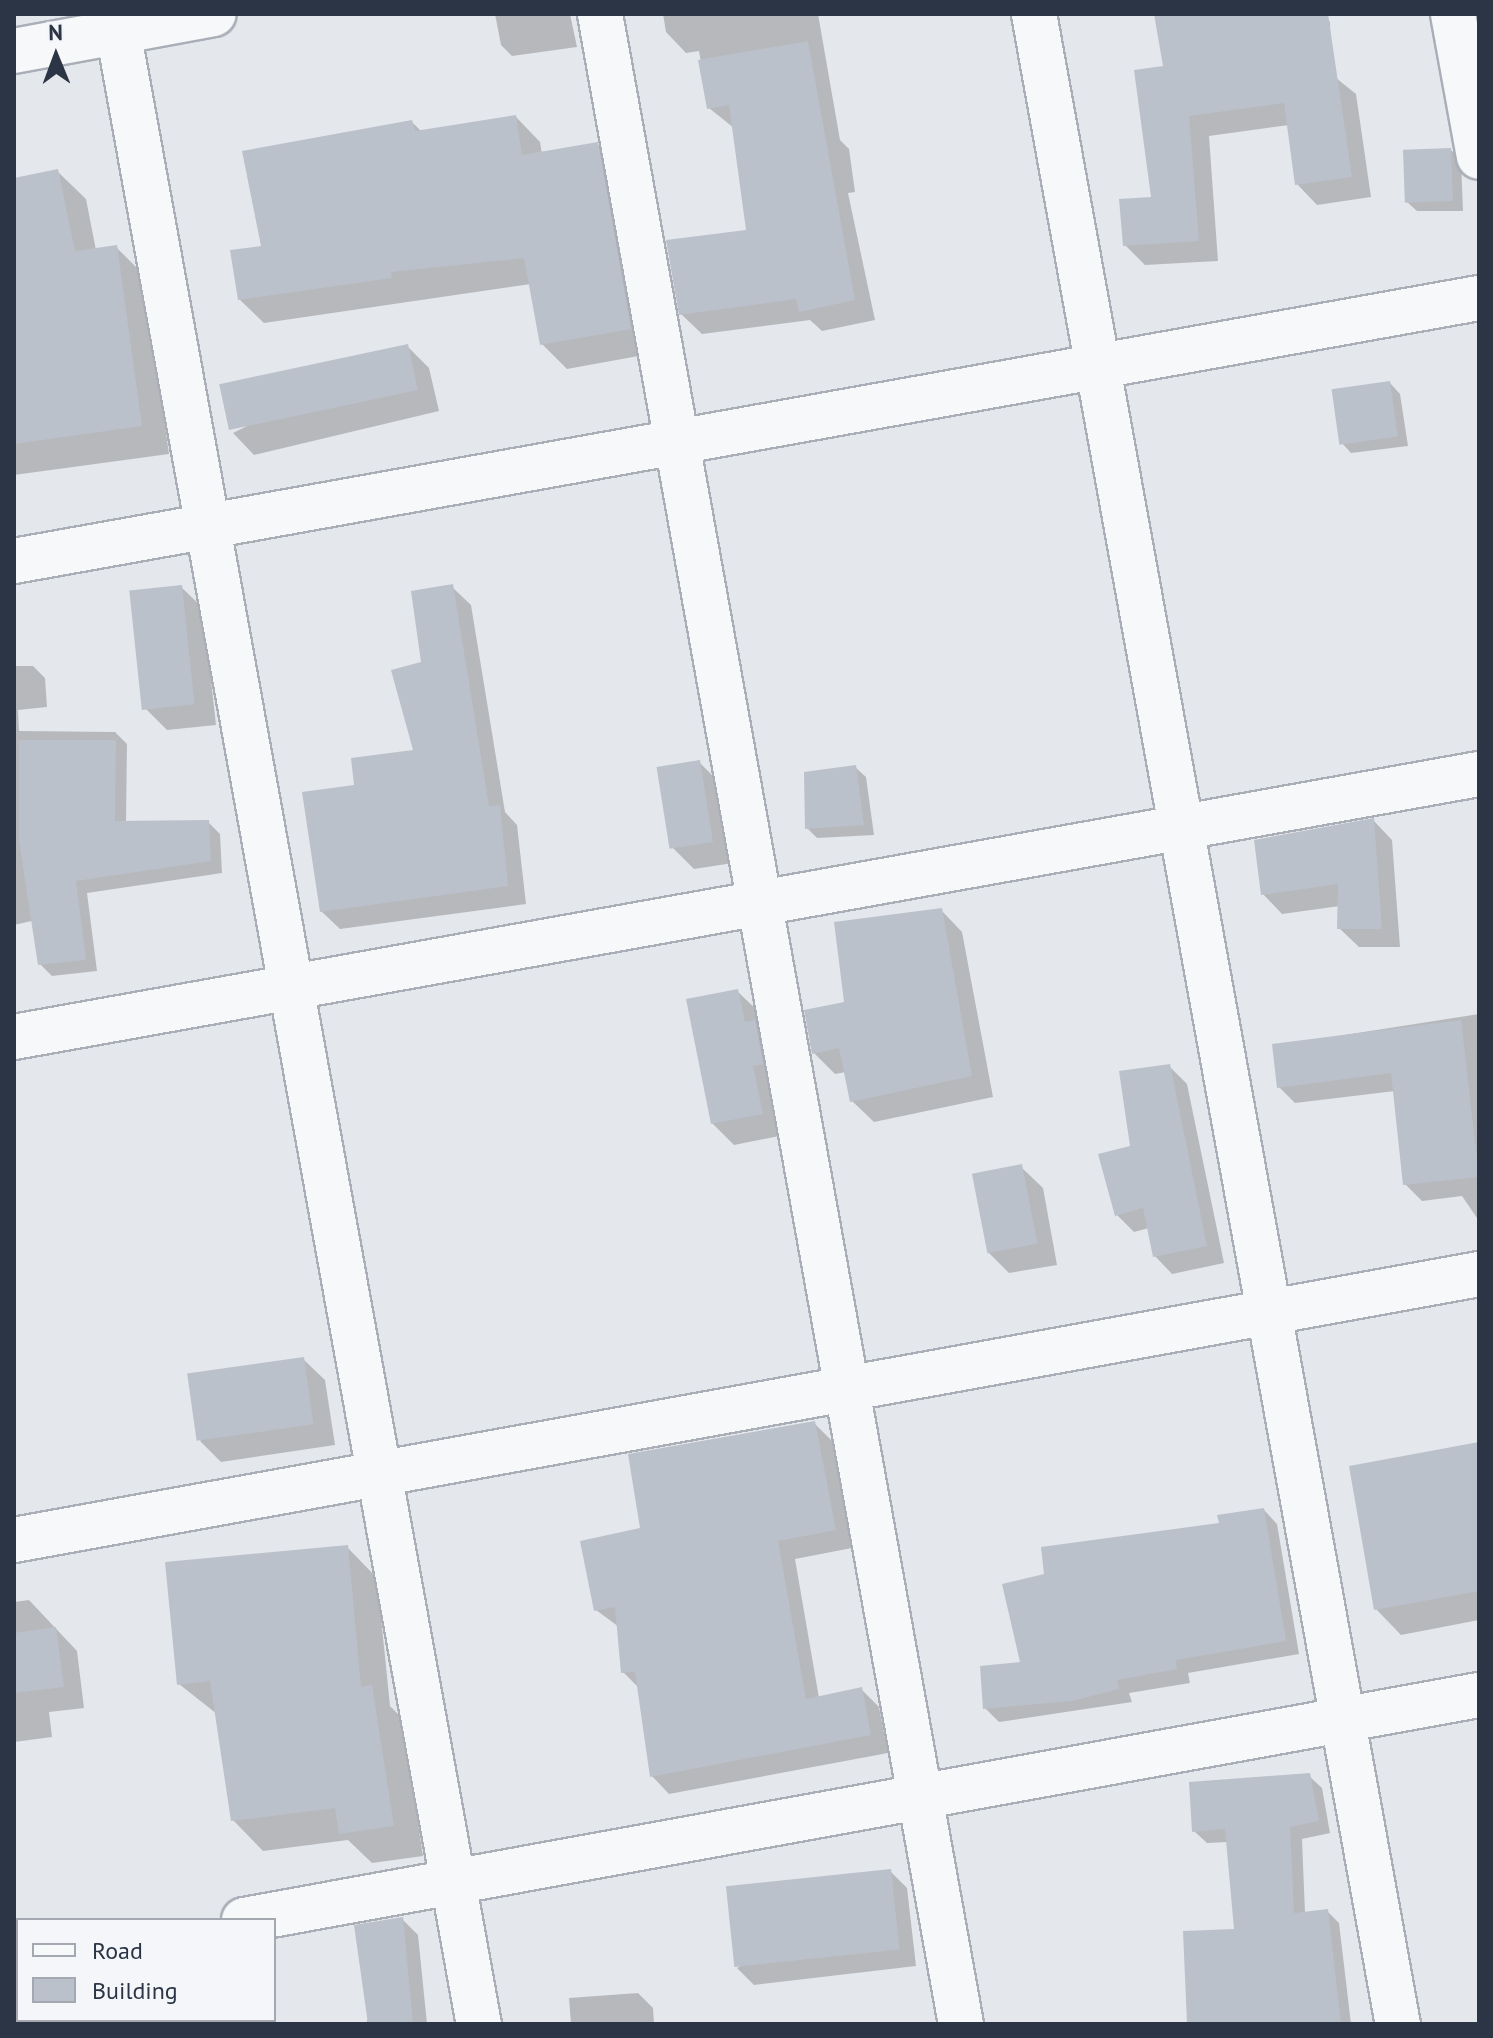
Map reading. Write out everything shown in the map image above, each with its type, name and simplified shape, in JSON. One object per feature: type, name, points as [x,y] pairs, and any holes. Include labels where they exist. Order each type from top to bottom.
[{"type":"street","points":[[14,51],[117,23],[214,14]]},
{"type":"street","points":[[600,14],[961,2024]]},
{"type":"street","points":[[1034,14],[1398,2024]]},
{"type":"street","points":[[1453,14],[1479,157]]},
{"type":"street","points":[[117,23],[479,2024]]},
{"type":"street","points":[[14,561],[1479,298]]},
{"type":"street","points":[[14,1037],[1479,774]]},
{"type":"street","points":[[14,1540],[1479,1274]]},
{"type":"street","points":[[255,1918],[1479,1695]]},
{"type":"building","points":[[1154,14],[1328,14],[1352,177],[1295,185],[1284,103],[1189,116],[1199,241],[1123,246],[1119,199],[1151,197],[1134,70],[1163,66]]},
{"type":"building","points":[[808,41],[855,300],[799,312],[796,299],[679,315],[666,240],[746,230],[729,105],[707,109],[698,60]]},
{"type":"building","points":[[516,115],[522,155],[598,142],[631,329],[540,345],[524,258],[391,272],[392,278],[238,300],[230,250],[261,246],[242,151],[412,120],[415,131]]},
{"type":"building","points":[[1451,148],[1453,201],[1405,203],[1403,150]]},
{"type":"building","points":[[58,169],[75,251],[117,245],[142,426],[14,444],[14,178]]},
{"type":"building","points":[[408,344],[418,390],[229,430],[219,384]]},
{"type":"building","points":[[1390,381],[1398,436],[1339,445],[1332,389]]},
{"type":"building","points":[[453,584],[489,806],[500,805],[508,886],[320,912],[302,792],[354,785],[351,758],[413,750],[391,670],[421,662],[411,591]]},
{"type":"building","points":[[182,585],[195,704],[142,710],[129,591]]},
{"type":"building","points":[[19,740],[116,740],[115,821],[209,820],[211,861],[76,881],[86,960],[38,965],[19,841]]},
{"type":"building","points":[[700,760],[713,842],[670,849],[657,767]]},
{"type":"building","points":[[856,765],[864,825],[805,829],[804,772]]},
{"type":"building","points":[[1374,818],[1382,929],[1337,929],[1338,884],[1261,895],[1254,840]]},
{"type":"building","points":[[942,908],[972,1076],[850,1102],[839,1048],[812,1054],[804,1010],[844,1002],[834,922]]},
{"type":"building","points":[[738,989],[745,1022],[755,1020],[763,1064],[753,1066],[763,1114],[711,1124],[686,999]]},
{"type":"building","points":[[1461,1020],[1479,1177],[1403,1185],[1391,1073],[1277,1088],[1272,1044]]},
{"type":"building","points":[[1170,1064],[1207,1246],[1153,1257],[1143,1208],[1115,1216],[1098,1154],[1130,1146],[1119,1071]]},
{"type":"building","points":[[1022,1164],[1037,1244],[987,1253],[972,1174]]},
{"type":"building","points":[[304,1357],[313,1424],[197,1441],[187,1373]]},
{"type":"building","points":[[815,1421],[836,1530],[778,1541],[806,1699],[862,1687],[871,1735],[650,1777],[635,1672],[621,1673],[615,1607],[594,1611],[580,1541],[640,1528],[628,1454]]},
{"type":"building","points":[[1479,1442],[1479,1591],[1374,1610],[1349,1466]]},
{"type":"building","points":[[1264,1508],[1286,1641],[1176,1660],[1177,1669],[1117,1680],[1119,1689],[1072,1701],[983,1709],[980,1666],[1020,1662],[1002,1584],[1044,1574],[1041,1547],[1219,1523],[1217,1515]]},
{"type":"building","points":[[348,1545],[361,1687],[372,1685],[394,1826],[339,1834],[335,1808],[231,1821],[210,1681],[177,1685],[165,1562]]},
{"type":"building","points":[[56,1627],[64,1687],[14,1693],[14,1633]]},
{"type":"building","points":[[1310,1773],[1319,1821],[1290,1827],[1294,1913],[1328,1909],[1341,2024],[1187,2024],[1183,1931],[1234,1929],[1225,1829],[1192,1832],[1189,1782]]},
{"type":"building","points":[[891,1869],[899,1950],[734,1967],[726,1886]]},
{"type":"building","points":[[403,1917],[413,2024],[368,2024],[354,1925]]}]
